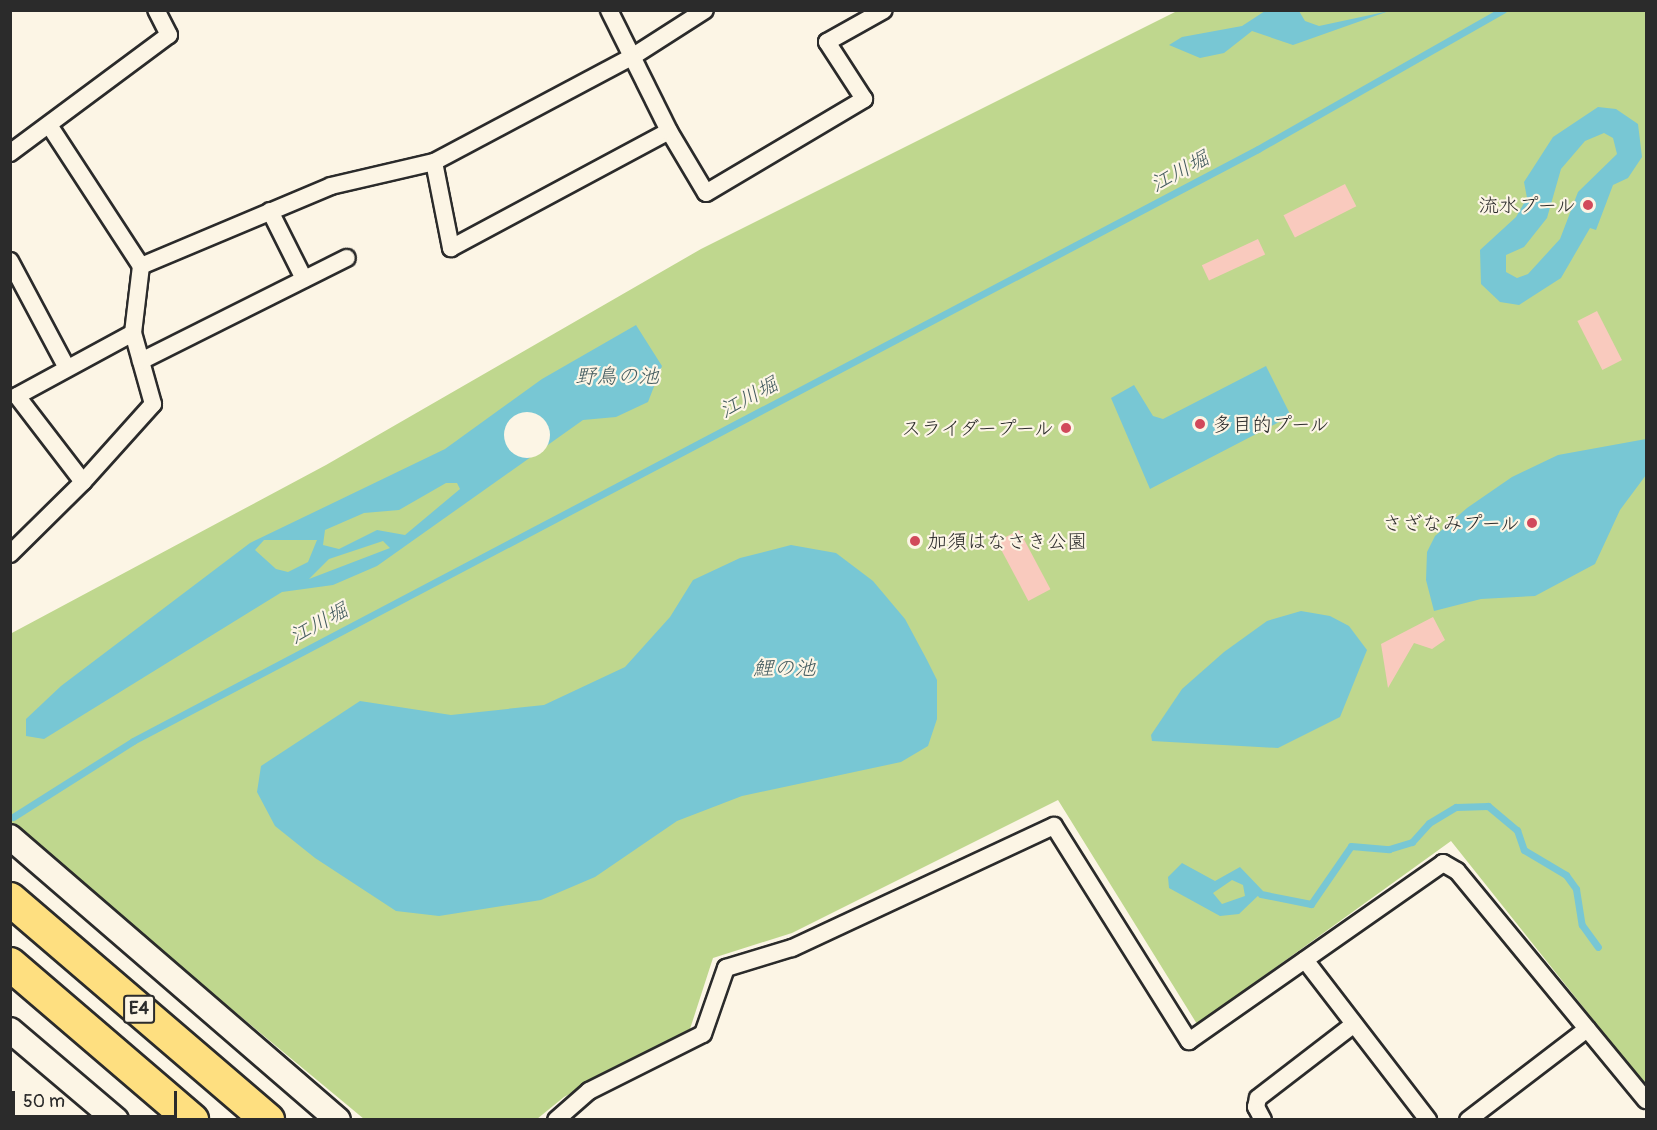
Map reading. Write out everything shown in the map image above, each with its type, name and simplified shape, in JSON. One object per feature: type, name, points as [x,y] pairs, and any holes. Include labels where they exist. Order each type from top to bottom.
[{"type":"highway","name":"E4","points":[[10,899],[268,1119]]},
{"type":"highway","name":"E4","points":[[10,964],[192,1119]]},
{"type":"street","points":[[10,153],[170,34],[156,10]]},
{"type":"street","points":[[609,10],[635,55],[669,131],[706,193],[864,99],[827,42],[884,10]]},
{"type":"street","points":[[141,266],[331,186],[434,162],[635,55],[705,10]]},
{"type":"street","points":[[10,554],[83,482],[153,404],[133,333],[141,266],[49,125]]},
{"type":"street","points":[[434,162],[451,248],[669,131]]},
{"type":"street","points":[[270,212],[304,279]]},
{"type":"street","points":[[141,361],[347,258]]},
{"type":"street","points":[[10,261],[67,368]]},
{"type":"street","points":[[83,482],[14,399],[133,333]]},
{"type":"street","points":[[556,1119],[588,1091],[703,1034],[726,968],[792,948],[1045,827],[1060,830],[1189,1041],[1443,863],[1457,870],[1647,1100]]},
{"type":"street","points":[[10,837],[338,1119]]},
{"type":"street","points":[[1305,960],[1428,1119]]},
{"type":"street","points":[[1263,1119],[1256,1107],[1258,1098],[1354,1024]]},
{"type":"street","points":[[1468,1119],[1587,1029]]},
{"type":"street","points":[[10,1030],[116,1119]]},
{"type":"green space","name":"加須はなさき公園","points":[[1177,11],[1646,11],[1646,1086],[1451,841],[1197,1024],[1058,800],[792,933],[713,958],[690,1029],[564,1097],[537,1119],[364,1119],[11,826],[10,634],[326,465],[701,249]]},
{"type":"water","points":[[1265,11],[1299,11],[1305,21],[1319,26],[1389,11],[1293,45],[1252,31],[1224,53],[1200,58],[1169,45],[1182,37],[1242,26]]},
{"type":"water","name":"流水プール","points":[[1598,107],[1616,109],[1638,124],[1642,157],[1628,178],[1613,185],[1596,230],[1590,228],[1561,278],[1519,305],[1500,302],[1481,284],[1480,250],[1516,217],[1527,198],[1524,182],[1553,137]],"holes":[[[1604,133],[1613,138],[1617,154],[1578,192],[1560,239],[1528,274],[1517,278],[1506,272],[1506,255],[1524,247],[1547,218],[1561,169],[1585,141]]]},
{"type":"water","name":"野鳥の池","points":[[636,325],[662,366],[648,402],[616,417],[583,420],[377,566],[333,585],[282,592],[44,739],[26,736],[26,719],[61,686],[250,543],[445,449],[542,379]],"holes":[[[446,483],[457,483],[460,489],[405,535],[377,530],[339,549],[323,545],[325,530],[364,513],[399,510]],[[264,540],[317,540],[308,562],[288,572],[276,569],[255,550]],[[383,541],[390,548],[309,579],[329,559]]]},
{"type":"water","name":"多目的プール","points":[[1266,366],[1291,416],[1150,489],[1111,398],[1134,385],[1153,416],[1163,419]]},
{"type":"water","name":"さざなみプール","points":[[1646,439],[1646,475],[1620,510],[1595,564],[1535,596],[1481,599],[1434,611],[1426,580],[1427,552],[1435,536],[1467,508],[1512,477],[1558,455]]},
{"type":"water","name":"鯉の池","points":[[791,545],[836,553],[873,581],[905,619],[927,660],[937,680],[937,719],[928,746],[901,762],[742,796],[677,821],[595,877],[541,900],[439,916],[396,911],[315,858],[275,826],[257,792],[261,766],[360,701],[451,715],[544,705],[625,667],[670,617],[693,580],[740,558]]},
{"type":"water","points":[[1301,611],[1330,616],[1349,626],[1367,650],[1340,717],[1278,748],[1152,741],[1151,735],[1182,689],[1224,652],[1267,621]]},
{"type":"water","points":[[1182,863],[1215,881],[1240,867],[1263,891],[1239,914],[1220,916],[1169,888],[1168,877]],"holes":[[[1232,880],[1243,885],[1245,896],[1222,904],[1213,893]]]},
{"type":"pier","points":[[532,412],[544,418],[549,426],[549,444],[544,452],[536,457],[522,458],[514,455],[507,448],[504,430],[507,422],[514,415]]},
{"type":"building","points":[[1345,184],[1356,206],[1295,238],[1284,215]]},
{"type":"building","points":[[1258,239],[1265,254],[1209,281],[1202,265]]},
{"type":"building","points":[[1597,311],[1622,360],[1602,370],[1577,321]]},
{"type":"building","points":[[1019,530],[1050,589],[1028,601],[997,542]]},
{"type":"building","points":[[1433,617],[1445,640],[1432,649],[1414,643],[1388,688],[1381,644]]},
{"type":"waterway","name":"江川堀","points":[[13,817],[133,741],[1258,149],[1503,10]]},
{"type":"waterway","points":[[1261,894],[1311,904],[1351,846],[1389,849],[1412,842],[1429,823],[1456,807],[1488,806],[1517,830],[1524,850],[1566,875],[1576,889],[1582,925],[1598,947]]},
{"type":"place","name":"流水プール","points":[[1588,205]]},
{"type":"place","name":"多目的プール","points":[[1200,424]]},
{"type":"place","name":"スライダープール","points":[[1066,428]]},
{"type":"place","name":"さざなみプール","points":[[1532,523]]},
{"type":"place","name":"加須はなさき公園","points":[[915,541]]}]
